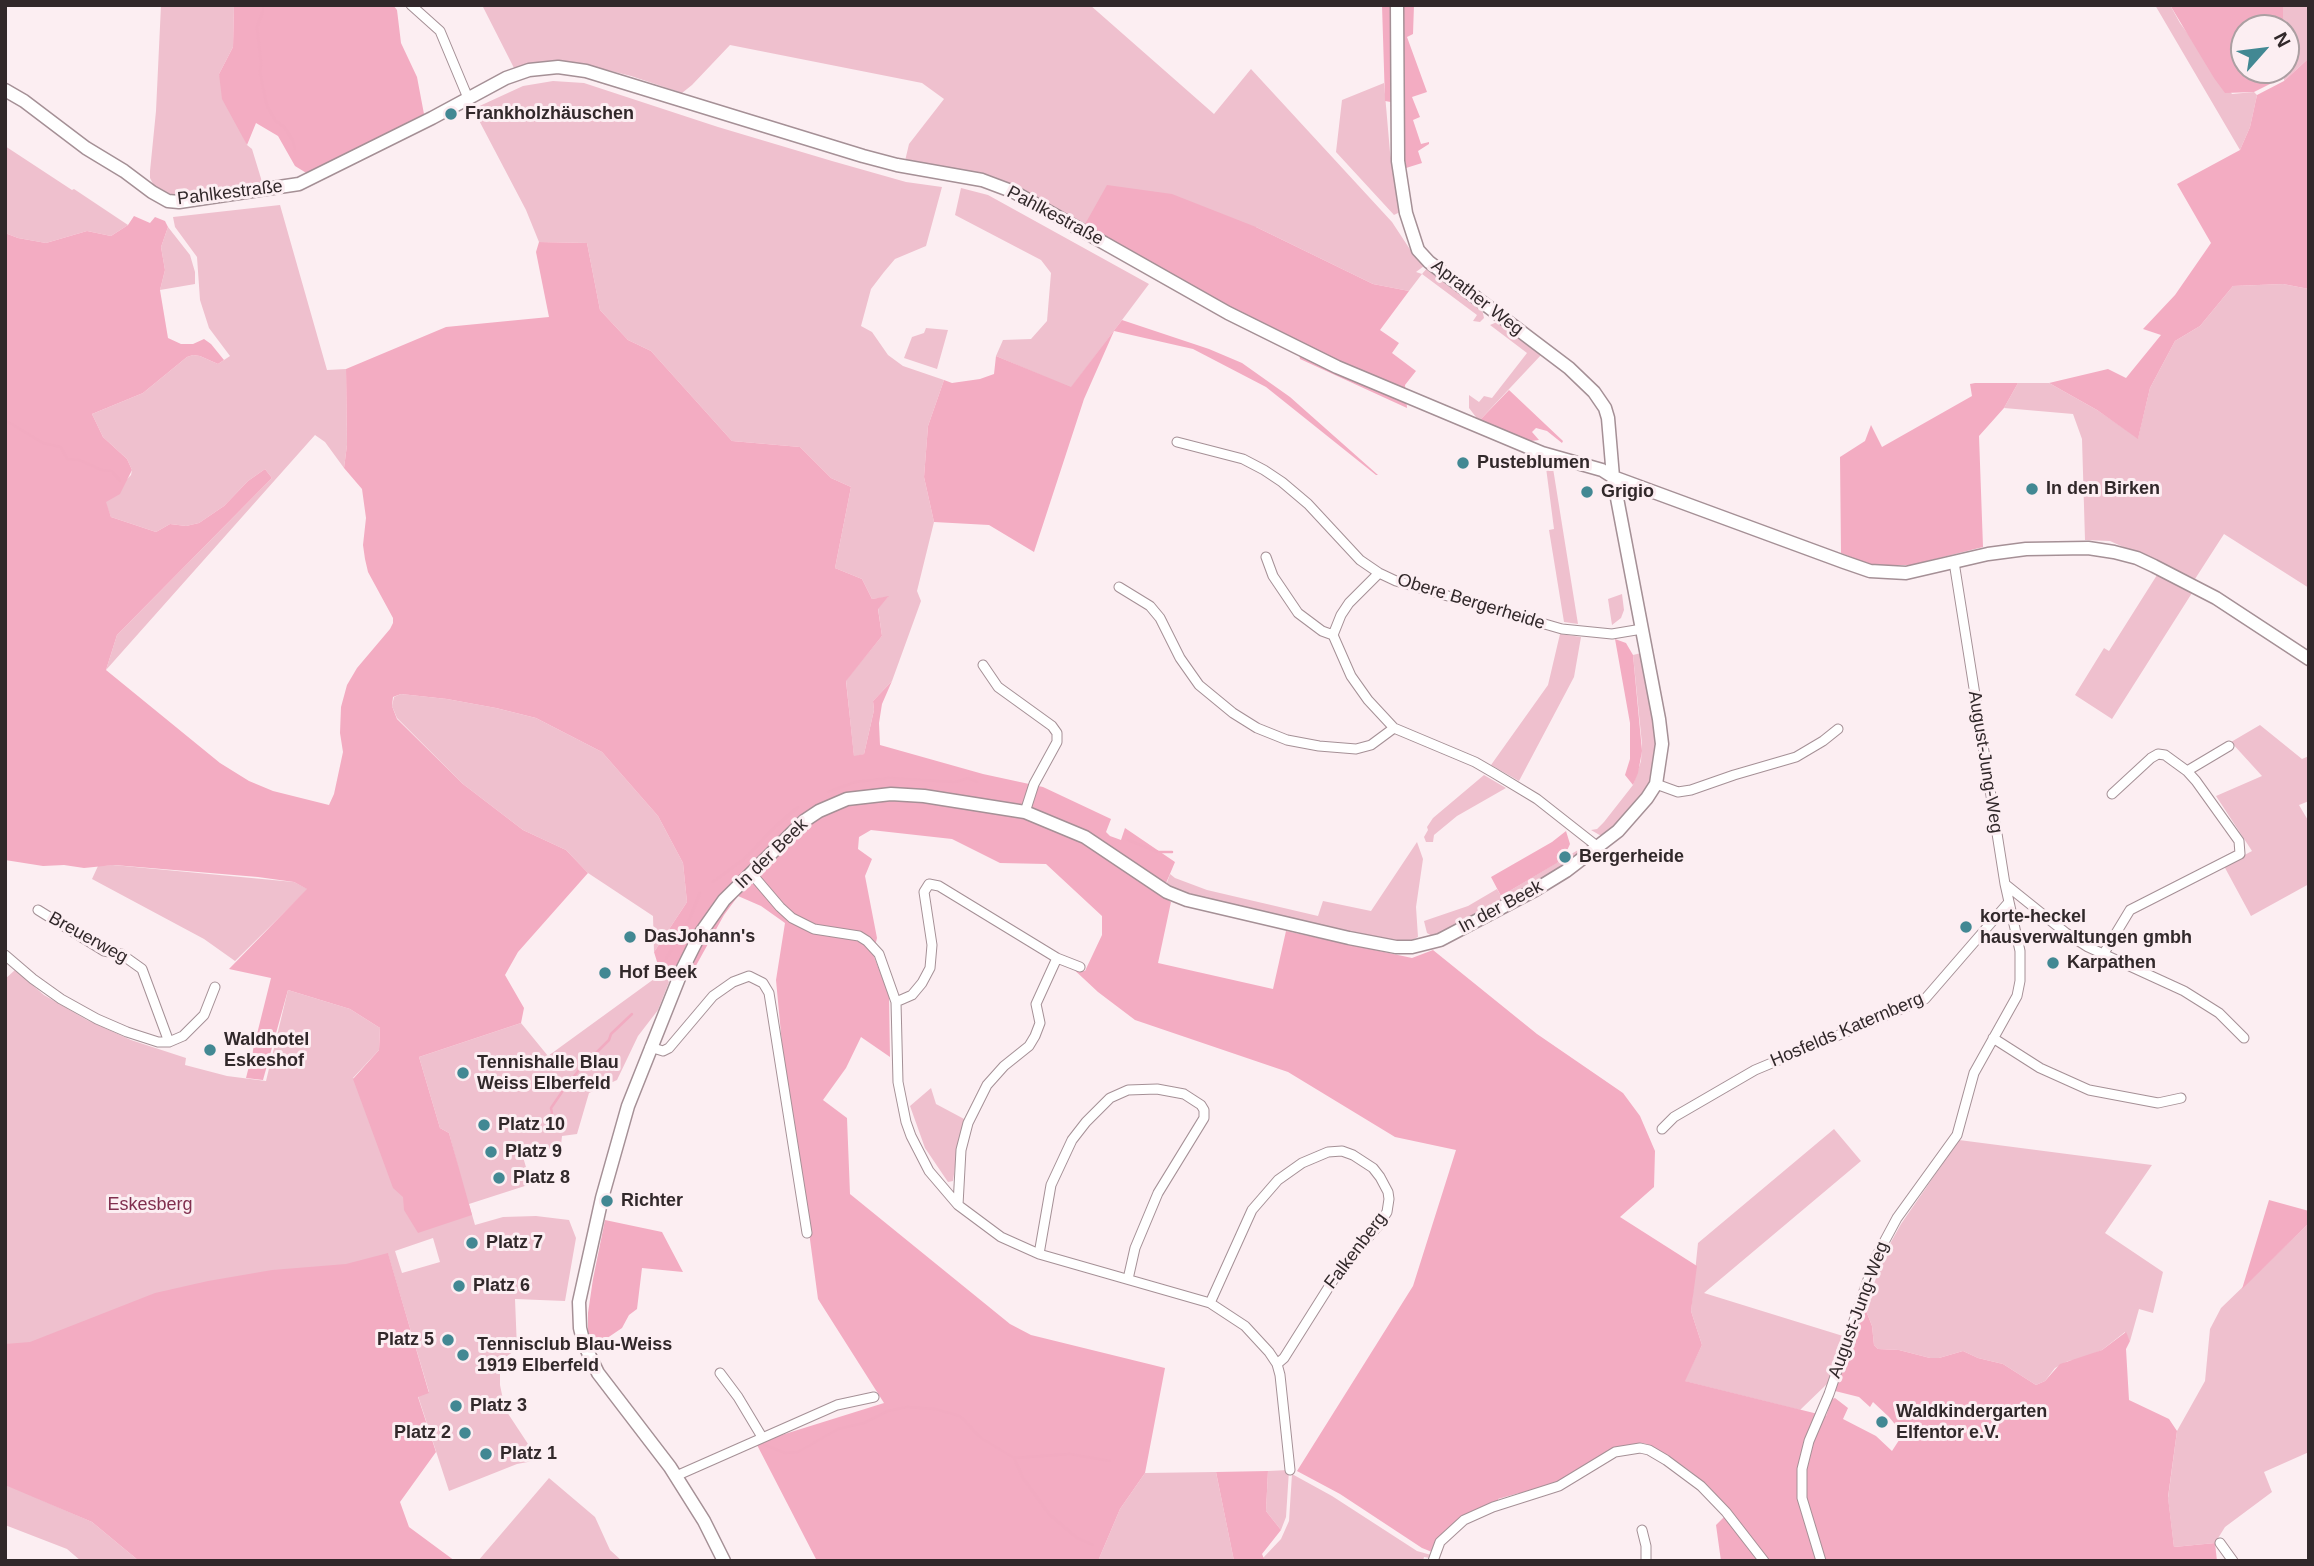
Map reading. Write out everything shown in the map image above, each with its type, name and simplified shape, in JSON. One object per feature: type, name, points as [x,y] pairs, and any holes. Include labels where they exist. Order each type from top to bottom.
[{"type":"street","points":[[411,5],[440,31],[468,98]]},
{"type":"street","name":"Aprather Weg","points":[[1397,5],[1398,161],[1406,213],[1418,250],[1569,368],[1594,392],[1608,418],[1613,477]]},
{"type":"street","name":"Pahlkestraße","points":[[5,90],[152,192],[168,201],[178,202],[308,181],[506,78],[529,70],[558,67],[586,71],[897,166],[982,180],[1014,192],[1228,313],[1337,367],[1508,440],[1602,470],[1613,477]]},
{"type":"street","name":"Obere Bergerheide","points":[[1177,442],[1243,459],[1264,470],[1308,504],[1360,560],[1379,573],[1415,587],[1562,629],[1612,634],[1642,629]]},
{"type":"street","points":[[1613,477],[1870,571],[1906,573],[1988,554],[2056,548],[2088,548],[2137,558],[2216,598],[2309,659]]},
{"type":"street","name":"In der Beek","points":[[724,1561],[704,1521],[676,1476],[606,1384],[587,1353],[580,1328],[580,1290],[614,1151],[628,1106],[650,1047],[700,934],[724,900],[804,821],[819,811],[847,800],[874,795],[905,794],[1025,812],[1085,837],[1167,892],[1188,900],[1337,936],[1396,947],[1412,947],[1440,940],[1566,871],[1618,831],[1656,784],[1662,744],[1613,477]]},
{"type":"street","points":[[1266,557],[1273,576],[1298,613],[1322,631],[1333,635],[1357,686],[1394,728],[1494,773],[1536,799],[1598,847]]},
{"type":"street","name":"August-Jung-Weg","points":[[1821,1561],[1802,1498],[1801,1469],[1809,1441],[1829,1394],[1875,1259],[1897,1218],[1956,1135],[1974,1073],[2017,996],[2020,981],[2020,951],[2005,884],[1954,562]]},
{"type":"street","points":[[1333,635],[1349,603],[1379,573]]},
{"type":"street","points":[[1118,587],[1150,606],[1160,618],[1184,665],[1199,685],[1233,713],[1257,727],[1287,740],[1356,749],[1371,745],[1394,728]]},
{"type":"street","points":[[983,665],[998,687],[1052,726],[1057,733],[1057,742],[1034,784],[1025,812]]},
{"type":"street","points":[[1656,784],[1678,792],[1691,790],[1796,757],[1824,741],[1838,729]]},
{"type":"street","points":[[2186,771],[2230,746]]},
{"type":"street","points":[[2104,953],[2130,910],[2240,854],[2239,841],[2186,771],[2165,755],[2158,754],[2112,794]]},
{"type":"street","points":[[751,873],[780,907],[803,924],[814,929],[850,934],[867,941],[879,954],[896,1002],[898,1082],[906,1122],[929,1171],[958,1205],[1002,1237],[1039,1254],[1210,1303],[1245,1326],[1277,1364],[1290,1470]]},
{"type":"street","points":[[896,1002],[912,995],[930,968],[932,945],[924,892],[929,884],[939,886],[1057,958],[1080,967]]},
{"type":"street","points":[[2005,884],[2066,933],[2088,947],[2184,991],[2219,1013],[2244,1038]]},
{"type":"street","name":"Hosfelds Katernberg","points":[[1662,1129],[1674,1117],[1755,1070],[1925,999],[2009,902]]},
{"type":"street","name":"Breuerweg","points":[[38,910],[104,951],[121,954],[142,969],[169,1042]]},
{"type":"street","points":[[5,955],[61,999],[97,1019],[158,1042],[169,1042],[183,1036],[204,1015],[215,987]]},
{"type":"street","points":[[958,1205],[961,1150],[968,1123],[987,1085],[1004,1066],[1029,1046],[1040,1023],[1036,1004],[1057,958]]},
{"type":"street","points":[[650,1047],[663,1051],[669,1048],[713,996],[733,982],[749,976],[763,983],[769,993],[807,1233]]},
{"type":"street","points":[[1993,1038],[2040,1068],[2089,1090],[2158,1103],[2180,1098]]},
{"type":"street","points":[[1039,1254],[1051,1185],[1072,1140],[1086,1122],[1110,1098],[1128,1090],[1157,1089],[1184,1094],[1201,1105],[1204,1118],[1158,1193],[1135,1248],[1128,1279]]},
{"type":"street","name":"Falkenberg","points":[[1210,1303],[1252,1210],[1278,1180],[1313,1157],[1335,1151],[1353,1154],[1373,1168],[1388,1192],[1390,1199],[1387,1212],[1336,1274],[1284,1358],[1277,1364]]},
{"type":"street","points":[[720,1373],[762,1437]]},
{"type":"street","points":[[676,1476],[837,1405],[874,1397]]},
{"type":"street","points":[[1433,1561],[1440,1542],[1464,1520],[1493,1507],[1559,1486],[1615,1452],[1640,1448],[1666,1460],[1701,1486],[1726,1512],[1764,1561]]},
{"type":"street","points":[[1642,1531],[1646,1561]]},
{"type":"street","points":[[2220,1543],[2233,1561]]},
{"type":"green space","points":[[161,5],[234,5],[233,47],[219,74],[247,145],[252,149],[263,185],[181,195],[163,193],[154,186],[150,171]]},
{"type":"green space","points":[[482,5],[1090,5],[1214,114],[1251,69],[1392,222],[1424,266],[1416,272],[1422,274],[1409,291],[1373,284],[1256,227],[1084,226],[1020,188],[994,177],[905,161],[909,144],[944,99],[922,83],[730,45],[682,93],[579,63],[557,62],[514,68]]},
{"type":"green space","points":[[2155,5],[2170,5],[2232,94],[2254,92],[2257,95],[2250,127],[2240,150]]},
{"type":"green space","points":[[2283,5],[2309,5],[2309,58],[2300,66],[2300,14],[2283,14]]},
{"type":"green space","points":[[553,81],[584,83],[832,161],[906,182],[942,187],[926,246],[895,259],[884,272],[871,289],[861,326],[872,332],[888,355],[903,366],[944,380],[928,426],[924,477],[934,522],[917,591],[921,601],[892,681],[873,701],[874,710],[864,754],[854,757],[846,680],[882,636],[878,608],[888,597],[872,599],[862,579],[835,568],[851,487],[831,478],[800,447],[732,441],[651,351],[628,340],[600,310],[587,243],[539,242],[526,210],[473,109],[523,86]]},
{"type":"green space","points":[[1384,83],[1390,152],[1400,212],[1394,215],[1336,152],[1342,100]]},
{"type":"green space","points":[[5,146],[128,225],[111,236],[87,231],[46,243],[5,233]]},
{"type":"green space","points":[[961,188],[988,195],[1149,284],[1071,388],[996,356],[1003,340],[1031,339],[1047,321],[1051,273],[1041,260],[955,215]]},
{"type":"green space","points":[[280,205],[327,370],[346,369],[347,445],[344,468],[325,442],[315,435],[106,670],[117,635],[272,478],[265,469],[248,481],[224,506],[199,523],[186,526],[170,524],[156,532],[111,517],[105,502],[131,475],[132,470],[127,459],[103,437],[92,414],[143,393],[187,357],[200,356],[218,364],[230,356],[209,328],[200,300],[197,257],[175,227],[173,217]]},
{"type":"green space","points":[[168,227],[190,255],[195,284],[160,290],[165,270],[161,247]]},
{"type":"green space","points":[[1428,267],[1482,309],[1484,318],[1480,322],[1473,321],[1477,315],[1422,274]]},
{"type":"green space","points":[[2283,284],[2309,289],[2309,588],[2224,534],[2195,579],[2110,541],[2085,540],[2082,439],[2073,414],[2004,408],[2018,383],[2049,383],[2097,410],[2138,438],[2150,388],[2175,341],[2200,326],[2233,286]]},
{"type":"green space","points":[[1497,322],[1542,354],[1479,421],[1469,408],[1469,395],[1479,402],[1484,396],[1492,398],[1527,353],[1490,325]]},
{"type":"green space","points":[[926,328],[948,330],[937,369],[904,358],[912,337],[924,333]]},
{"type":"green space","points":[[1545,460],[1552,462],[1578,624],[1564,622],[1549,530],[1554,529]]},
{"type":"green space","points":[[2157,575],[2192,593],[2112,719],[2075,695],[2104,648],[2109,651]]},
{"type":"green space","points":[[1622,594],[1624,610],[1621,618],[1612,625],[1608,599]]},
{"type":"green space","points":[[1560,634],[1581,637],[1574,677],[1519,781],[1491,765],[1548,685]]},
{"type":"green space","points":[[1641,653],[1657,738],[1654,770],[1650,783],[1632,810],[1603,837],[1591,830],[1597,829],[1604,822],[1633,785],[1641,761],[1642,744],[1633,655]]},
{"type":"green space","points":[[401,694],[447,699],[536,718],[602,752],[658,816],[683,863],[687,902],[654,952],[653,916],[588,873],[566,850],[523,830],[463,784],[397,718],[392,706],[394,697]]},
{"type":"green space","points":[[2260,725],[2302,759],[2309,756],[2309,801],[2299,805],[2309,822],[2309,884],[2251,916],[2224,866],[2252,851],[2216,796],[2262,776],[2231,742]]},
{"type":"green space","points":[[1484,775],[1506,788],[1457,816],[1434,835],[1433,842],[1426,842],[1424,837],[1433,818]]},
{"type":"green space","points":[[1417,842],[1423,859],[1416,907],[1418,937],[1410,941],[1391,941],[1192,897],[1165,888],[1170,874],[1207,890],[1318,916],[1323,901],[1371,911]]},
{"type":"green space","points":[[1578,850],[1578,857],[1541,881],[1444,933],[1432,936],[1427,933],[1424,921],[1468,906],[1497,889],[1501,896]]},
{"type":"green space","points":[[113,865],[294,882],[308,889],[235,961],[204,939],[92,879],[98,866]]},
{"type":"green space","name":"Eskesberg","points":[[15,970],[44,995],[87,1020],[131,1040],[186,1058],[185,1065],[227,1076],[266,1081],[288,990],[350,1009],[380,1028],[379,1050],[353,1078],[439,1142],[467,1202],[449,1133],[440,1128],[419,1057],[521,1023],[548,1056],[654,979],[667,979],[669,982],[658,1010],[638,1036],[617,1080],[589,1093],[577,1134],[562,1136],[561,1145],[523,1157],[531,1184],[469,1204],[475,1225],[503,1217],[536,1216],[569,1220],[576,1238],[565,1301],[515,1299],[517,1349],[500,1361],[500,1385],[505,1409],[530,1447],[533,1461],[517,1464],[449,1491],[418,1396],[429,1392],[388,1254],[5,1470],[5,979]],"holes":[[[433,1238],[440,1262],[402,1273],[395,1251]]]},
{"type":"green space","points":[[931,1088],[936,1104],[966,1120],[953,1181],[948,1182],[925,1148],[910,1106]]},
{"type":"green space","points":[[1834,1129],[1861,1161],[1704,1293],[1843,1336],[1828,1383],[1800,1410],[1684,1381],[1702,1345],[1691,1311],[1698,1243]]},
{"type":"green space","points":[[1959,1140],[2152,1165],[2105,1233],[2163,1272],[2153,1313],[2139,1309],[2130,1341],[2125,1332],[2102,1350],[2055,1368],[2045,1381],[2036,1385],[2003,1364],[1963,1351],[1930,1358],[1899,1350],[1878,1349],[1874,1345],[1872,1326],[1865,1308],[1886,1251],[1901,1224]]},
{"type":"green space","points":[[2309,1223],[2309,1452],[2264,1472],[2272,1492],[2225,1527],[2215,1543],[2174,1547],[2168,1498],[2177,1431],[2205,1381],[2210,1329],[2221,1308]]},
{"type":"green space","points":[[1289,1470],[1286,1517],[1281,1530],[1266,1511],[1268,1471]]},
{"type":"green space","points":[[1216,1472],[1234,1561],[1098,1561],[1120,1509],[1145,1473]]},
{"type":"green space","points":[[1292,1474],[1332,1496],[1417,1551],[1431,1555],[1430,1558],[1424,1557],[1423,1561],[1265,1561],[1263,1558],[1281,1539],[1289,1521]]},
{"type":"green space","points":[[549,1478],[595,1517],[610,1550],[622,1561],[478,1561]]},
{"type":"green space","points":[[5,1484],[92,1522],[139,1561],[81,1561],[67,1549],[5,1525]]},
{"type":"shaded area","points":[[234,5],[393,5],[397,10],[401,43],[417,77],[424,114],[308,174],[295,166],[278,136],[256,123],[247,145],[222,99],[219,74],[233,47]]},
{"type":"shaded area","points":[[1382,5],[1414,5],[1413,34],[1407,37],[1427,92],[1412,97],[1420,117],[1413,120],[1421,144],[1429,144],[1418,151],[1422,163],[1406,168],[1402,139],[1402,104],[1385,101]]},
{"type":"shaded area","points":[[2170,5],[2283,5],[2283,14],[2230,14],[2230,84],[2270,84],[2254,92],[2225,93]]},
{"type":"shaded area","points":[[2309,58],[2309,289],[2283,284],[2233,286],[2200,326],[2175,341],[2150,388],[2138,439],[2097,410],[2049,383],[2108,369],[2126,378],[2161,335],[2143,329],[2175,295],[2211,243],[2177,184],[2240,150],[2250,127],[2257,95],[2278,84],[2300,84],[2300,66]]},
{"type":"shaded area","points":[[1107,185],[1172,194],[1256,227],[1373,284],[1409,291],[1380,330],[1399,343],[1392,353],[1416,371],[1405,385],[1407,408],[1300,359],[1296,340],[1236,313],[1084,226]]},
{"type":"shaded area","points":[[134,216],[150,223],[155,217],[165,221],[168,227],[161,247],[165,270],[160,290],[168,338],[181,344],[193,344],[204,339],[224,360],[218,364],[200,356],[187,357],[143,393],[92,414],[103,437],[127,459],[132,470],[120,494],[106,502],[111,517],[156,532],[170,524],[186,526],[199,523],[224,506],[248,481],[265,469],[272,478],[117,635],[106,670],[220,763],[249,781],[273,791],[329,805],[343,752],[340,733],[341,707],[347,685],[393,623],[393,618],[368,572],[363,545],[366,518],[362,489],[344,468],[347,445],[346,369],[446,327],[549,317],[536,252],[539,242],[587,243],[600,310],[628,340],[651,351],[732,441],[800,447],[831,478],[851,487],[835,568],[862,579],[872,599],[889,596],[878,609],[882,636],[846,681],[854,756],[864,754],[874,710],[873,701],[892,681],[882,704],[880,745],[983,774],[1043,787],[1111,819],[1106,832],[1110,836],[1121,840],[1125,828],[1175,862],[1161,895],[1171,902],[1158,963],[1273,989],[1286,931],[1412,958],[1433,950],[1537,1034],[1623,1093],[1640,1116],[1655,1151],[1654,1187],[1620,1217],[1697,1266],[1691,1311],[1702,1345],[1685,1381],[1826,1416],[1832,1399],[1835,1398],[1848,1408],[1843,1419],[1876,1436],[1892,1451],[1903,1434],[1889,1417],[1873,1402],[1870,1407],[1859,1397],[1835,1391],[1865,1308],[1872,1326],[1874,1345],[1878,1349],[1899,1350],[1930,1358],[1963,1351],[2003,1364],[2036,1385],[2045,1381],[2060,1364],[2102,1350],[2126,1332],[2130,1341],[2126,1349],[2129,1400],[2169,1419],[2177,1431],[2168,1497],[2174,1547],[2215,1543],[2217,1561],[1721,1561],[1716,1525],[1730,1511],[1709,1487],[1690,1471],[1647,1444],[1641,1443],[1604,1453],[1566,1478],[1531,1493],[1519,1493],[1498,1499],[1498,1503],[1486,1507],[1432,1552],[1422,1548],[1340,1494],[1297,1471],[1413,1286],[1456,1150],[1395,1137],[1288,1072],[1135,1020],[1098,992],[1069,965],[1085,971],[1102,935],[1102,916],[1046,864],[1000,863],[952,839],[871,830],[859,837],[858,849],[872,859],[865,876],[877,938],[873,954],[889,995],[890,1057],[861,1037],[846,1068],[823,1100],[847,1118],[850,1194],[1010,1324],[1031,1335],[1165,1368],[1145,1473],[1120,1509],[1098,1561],[817,1561],[756,1443],[884,1403],[818,1299],[802,1180],[787,1098],[776,980],[785,923],[761,906],[738,896],[724,915],[693,971],[681,974],[664,970],[658,965],[654,952],[687,902],[683,863],[658,816],[602,752],[536,718],[447,699],[401,694],[393,697],[392,706],[397,719],[463,784],[523,830],[566,850],[588,873],[518,952],[505,975],[524,1008],[521,1023],[419,1057],[440,1128],[449,1133],[472,1215],[418,1233],[404,1210],[403,1197],[393,1188],[353,1079],[379,1050],[380,1028],[350,1009],[288,990],[263,1080],[246,1078],[271,978],[229,969],[307,889],[294,882],[258,877],[114,865],[84,868],[43,866],[5,860],[5,233],[46,243],[87,231],[111,236],[128,225]]},
{"type":"shaded area","points":[[1122,320],[1242,363],[1290,397],[1378,475],[1266,387],[1193,349],[1114,331],[1084,399],[1034,552],[989,525],[934,522],[924,477],[928,426],[944,380],[952,383],[994,374],[996,356],[1071,387]]},
{"type":"shaded area","points":[[2018,383],[2004,408],[1979,436],[1983,547],[1911,565],[1871,565],[1841,553],[1840,457],[1865,441],[1871,425],[1882,447],[1972,396],[1970,384]]},
{"type":"shaded area","points":[[1509,390],[1563,441],[1562,443],[1547,431],[1536,428],[1532,432],[1539,440],[1531,441],[1479,421]]},
{"type":"shaded area","points":[[1615,639],[1626,643],[1633,655],[1642,751],[1633,785],[1625,775],[1630,759],[1630,723]]},
{"type":"shaded area","points":[[1566,831],[1570,844],[1557,863],[1501,896],[1491,877]]},
{"type":"shaded area","points":[[2269,1200],[2309,1211],[2309,1223],[2242,1289]]},
{"type":"shaded area","points":[[605,1220],[662,1232],[683,1272],[642,1268],[637,1309],[629,1315],[622,1328],[594,1347],[588,1332],[588,1313]]},
{"type":"shaded area","points":[[388,1253],[429,1393],[418,1397],[436,1452],[400,1502],[409,1527],[455,1561],[139,1561],[92,1522],[5,1485],[5,1344],[30,1342],[155,1293],[272,1270],[346,1264]]},
{"type":"shaded area","points":[[1268,1471],[1266,1511],[1281,1530],[1262,1554],[1265,1561],[1234,1561],[1216,1472]]},
{"type":"waterway","points":[[263,5],[257,27],[260,73],[267,106],[275,120],[285,128],[295,149]]},
{"type":"waterway","points":[[5,420],[43,443],[61,447],[67,459],[79,460],[102,470],[112,471],[120,481]]},
{"type":"waterway","points":[[828,792],[855,782],[889,778],[956,782],[968,778],[977,782]]},
{"type":"waterway","points":[[713,882],[744,859],[798,807]]},
{"type":"waterway","points":[[1128,840],[1158,852],[1172,852]]},
{"type":"waterway","points":[[666,959],[690,918],[700,893]]},
{"type":"waterway","points":[[554,1125],[551,1108],[564,1089],[609,1040],[611,1034],[632,1014]]},
{"type":"waterway","points":[[763,1444],[785,1453],[798,1452],[838,1429],[864,1423],[888,1411],[907,1407],[935,1409],[960,1416],[981,1438],[1014,1458],[1023,1478],[1049,1514],[1077,1538],[1093,1545]]},
{"type":"waterway","points":[[1014,1458],[1070,1454],[1110,1461]]},
{"type":"place","name":"Frankholzhäuschen","points":[[451,114]]},
{"type":"place","name":"Pusteblumen","points":[[1463,463]]},
{"type":"place","name":"In den Birken","points":[[2032,489]]},
{"type":"place","name":"Grigio","points":[[1587,492]]},
{"type":"place","name":"Bergerheide","points":[[1565,857]]},
{"type":"place","name":"korte-heckel hausverwaltungen gmbh","points":[[1966,927]]},
{"type":"place","name":"DasJohann's","points":[[630,937]]},
{"type":"place","name":"Karpathen","points":[[2053,963]]},
{"type":"place","name":"Hof Beek","points":[[605,973]]},
{"type":"place","name":"Waldhotel Eskeshof","points":[[210,1050]]},
{"type":"place","name":"Tennishalle Blau Weiss Elberfeld","points":[[463,1073]]},
{"type":"place","name":"Platz 10","points":[[484,1125]]},
{"type":"place","name":"Platz 9","points":[[491,1152]]},
{"type":"place","name":"Platz 8","points":[[499,1178]]},
{"type":"place","name":"Richter","points":[[607,1201]]},
{"type":"place","name":"Platz 7","points":[[472,1243]]},
{"type":"place","name":"Platz 6","points":[[459,1286]]},
{"type":"place","name":"Platz 5","points":[[448,1340]]},
{"type":"place","name":"Tennisclub Blau-Weiss 1919 Elberfeld","points":[[463,1355]]},
{"type":"place","name":"Platz 3","points":[[456,1406]]},
{"type":"place","name":"Waldkindergarten Elfentor e.V.","points":[[1882,1422]]},
{"type":"place","name":"Platz 2","points":[[465,1433]]},
{"type":"place","name":"Platz 1","points":[[486,1454]]}]
